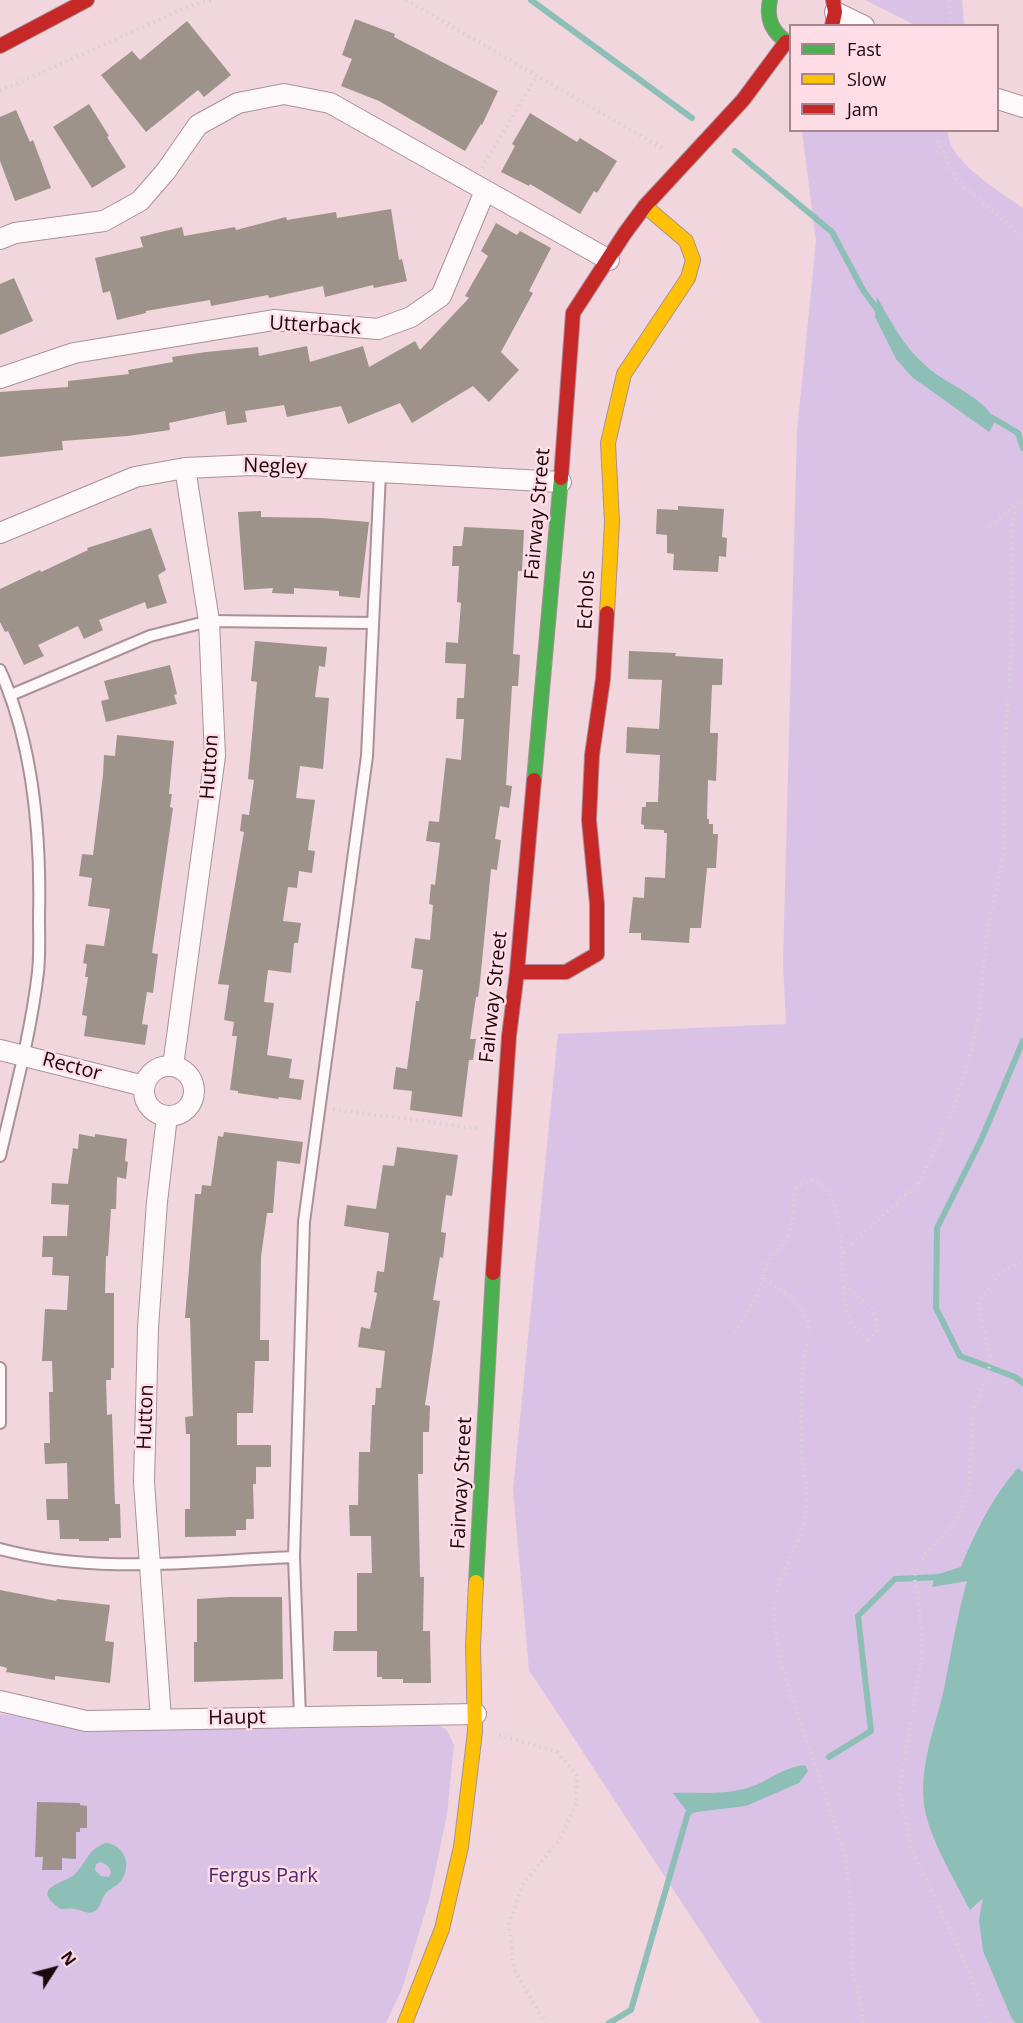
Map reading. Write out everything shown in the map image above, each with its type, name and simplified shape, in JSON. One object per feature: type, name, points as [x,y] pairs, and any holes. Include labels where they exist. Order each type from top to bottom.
[{"type":"street","points":[[0,46],[87,0]]},
{"type":"street","points":[[770,0],[768,14],[770,24],[774,32],[788,43]]},
{"type":"street","points":[[833,13],[859,24]]},
{"type":"street","name":"Fairway Street","points":[[405,2023],[442,1929],[459,1857],[475,1722],[474,1622],[489,1324],[502,1132],[561,482],[573,313],[645,206],[743,100],[788,43]]},
{"type":"street","points":[[0,239],[15,233],[104,221],[140,201],[166,171],[198,125],[238,103],[284,94],[330,103],[609,260]]},
{"type":"street","points":[[999,99],[1023,107]]},
{"type":"street","name":"Utterback","points":[[0,378],[74,353],[274,321],[378,329],[411,317],[441,296],[479,187]]},
{"type":"street","name":"Echols","points":[[517,972],[566,972],[597,954],[597,904],[589,820],[592,755],[603,679],[612,522],[608,443],[624,374],[688,278],[693,260],[686,241],[645,206]]},
{"type":"street","name":"Negley","points":[[0,533],[135,477],[185,468],[252,465],[561,482]]},
{"type":"street","name":"Hutton","points":[[173,1066],[214,756],[209,621],[185,468]]},
{"type":"street","name":"Rector","points":[[0,1050],[144,1086]]},
{"type":"street","points":[[173,1066],[187,1074],[193,1089],[193,1098],[183,1112],[175,1116],[167,1116],[153,1111],[148,1105],[144,1086],[151,1072],[158,1068],[173,1066]]},
{"type":"street","name":"Hutton","points":[[161,1719],[144,1482],[148,1328],[157,1202],[167,1116]]},
{"type":"street","name":"Haupt","points":[[0,1701],[86,1721],[300,1717],[475,1722]]},
{"type":"lane","points":[[300,1717],[294,1557],[304,1222],[367,756],[380,473]]},
{"type":"lane","points":[[11,695],[150,636],[209,621],[373,623]]},
{"type":"lane","points":[[0,670],[11,695],[29,767],[38,834],[38,971],[23,1054],[0,1155]]},
{"type":"lane","points":[[0,1368],[0,1423]]},
{"type":"lane","points":[[0,1549],[26,1556],[100,1565],[294,1557]]},
{"type":"path","points":[[0,91],[190,6],[210,0]]},
{"type":"path","points":[[406,0],[662,148],[666,158],[679,170]]},
{"type":"path","points":[[949,0],[952,24]]},
{"type":"path","points":[[479,187],[536,77]]},
{"type":"path","points":[[933,132],[957,180],[1023,238]]},
{"type":"path","points":[[990,526],[1023,499]]},
{"type":"path","points":[[842,1254],[918,1184],[954,1108],[976,1032],[982,994],[986,938],[1004,852],[1004,759],[1011,655],[1012,525],[1016,505]]},
{"type":"path","points":[[319,1107],[502,1132]]},
{"type":"path","points":[[735,1332],[756,1298],[772,1254],[789,1235],[794,1193],[798,1186],[813,1180],[828,1189],[834,1202],[842,1254],[844,1285],[846,1308],[850,1320],[861,1335],[868,1339],[878,1328],[872,1307],[844,1285]]},
{"type":"path","points":[[989,2023],[958,1946],[913,1853],[899,1792],[922,1656],[919,1602],[914,1576],[924,1555],[956,1521],[969,1492],[973,1409],[988,1376],[990,1358],[978,1301],[1005,1269],[1023,1263]]},
{"type":"path","points":[[763,1276],[763,1279],[776,1285],[795,1302],[808,1324],[803,1362],[801,1430],[807,1508],[800,1537],[777,1591],[776,1636],[781,1665],[845,1854],[853,1928],[851,1965],[862,2008],[863,2023]]},
{"type":"path","points":[[475,1722],[505,1736],[557,1752],[577,1775],[576,1804],[560,1839],[523,1884],[509,1923],[514,1969],[545,2023]]},
{"type":"green space","points":[[865,0],[962,0],[964,24],[913,24]]},
{"type":"green space","points":[[802,132],[948,132],[950,142],[965,164],[989,185],[1023,208],[1023,2023],[761,2023],[529,1670],[513,1490],[558,1034],[786,1024],[783,964],[797,431],[816,241]]},
{"type":"green space","name":"Fergus Park","points":[[0,1714],[128,1730],[439,1726],[446,1729],[454,1745],[447,1814],[430,1896],[402,1989],[386,2023],[0,2023]]},
{"type":"shaded area","points":[[877,297],[898,334],[918,359],[988,410],[996,420],[989,432],[912,377],[896,359],[875,317]]},
{"type":"shaded area","points":[[1018,1468],[1023,1472],[1023,2023],[1016,2023],[1012,2019],[983,1951],[979,1920],[983,1898],[970,1910],[934,1839],[926,1815],[923,1783],[928,1751],[967,1581],[932,1587],[935,1575],[961,1567],[985,1515]]},
{"type":"shaded area","points":[[805,1765],[808,1771],[799,1783],[746,1806],[688,1813],[673,1793],[735,1791],[752,1786],[788,1769]]},
{"type":"shaded area","points":[[106,1843],[122,1852],[126,1864],[124,1876],[106,1893],[96,1911],[88,1913],[61,1909],[52,1901],[48,1890],[76,1873],[91,1852]],"holes":[[[100,1862],[107,1865],[111,1872],[109,1877],[101,1876],[95,1870],[96,1864]]]},
{"type":"building","points":[[355,19],[395,34],[394,37],[498,91],[482,125],[465,151],[379,101],[341,86],[352,59],[342,55]]},
{"type":"building","points":[[187,21],[231,75],[204,97],[198,90],[146,132],[101,75],[132,51],[140,60]]},
{"type":"building","points":[[89,104],[126,167],[92,188],[53,127]]},
{"type":"building","points":[[16,110],[30,142],[33,140],[51,188],[15,201],[0,161],[0,117]]},
{"type":"building","points":[[530,113],[577,142],[580,138],[617,161],[597,193],[594,191],[580,214],[530,184],[529,186],[501,172],[515,146],[512,144]]},
{"type":"building","points":[[391,209],[399,260],[402,259],[407,281],[374,288],[373,285],[325,297],[323,286],[269,298],[268,295],[211,306],[210,300],[146,311],[146,313],[117,320],[110,291],[103,293],[95,258],[143,247],[140,237],[182,227],[184,236],[235,227],[236,230],[286,217],[287,220],[336,212],[337,218]]},
{"type":"building","points":[[496,223],[517,235],[520,231],[551,248],[529,291],[533,293],[501,352],[519,370],[489,402],[473,386],[412,423],[400,403],[348,424],[341,406],[287,417],[284,405],[245,411],[247,422],[227,425],[225,411],[169,423],[170,430],[62,441],[63,450],[0,457],[0,392],[68,387],[68,381],[129,374],[128,370],[173,362],[172,357],[206,352],[258,347],[259,356],[307,346],[310,362],[363,346],[369,367],[415,341],[420,350],[469,298],[465,296],[488,256],[481,251]]},
{"type":"building","points":[[14,278],[33,321],[0,335],[0,284]]},
{"type":"building","points":[[678,506],[724,509],[722,537],[727,538],[726,557],[719,556],[718,572],[673,570],[674,554],[667,553],[667,535],[656,534],[657,509],[678,510]]},
{"type":"building","points":[[261,511],[261,517],[322,518],[369,522],[360,598],[339,596],[339,591],[294,588],[294,594],[272,593],[273,588],[244,590],[238,512]]},
{"type":"building","points":[[464,527],[524,530],[522,571],[518,571],[513,654],[520,655],[518,686],[512,686],[506,785],[512,786],[509,808],[500,806],[495,839],[501,840],[497,870],[491,869],[480,982],[470,1039],[476,1039],[473,1060],[469,1060],[462,1117],[410,1110],[412,1091],[393,1089],[396,1067],[407,1069],[416,1001],[419,1001],[423,970],[411,968],[415,938],[430,940],[433,905],[429,904],[431,884],[435,885],[440,843],[426,841],[429,821],[439,822],[446,758],[461,760],[464,719],[456,719],[457,698],[464,698],[466,664],[445,663],[446,642],[458,643],[461,603],[457,602],[459,566],[452,566],[453,546],[462,546]]},
{"type":"building","points":[[151,528],[166,570],[158,575],[167,603],[147,609],[145,602],[99,620],[103,630],[84,639],[78,626],[38,645],[44,656],[24,665],[8,631],[5,632],[0,622],[0,589],[88,550],[87,548]]},
{"type":"building","points":[[255,641],[327,647],[325,667],[319,666],[315,697],[329,698],[323,769],[300,766],[296,798],[315,800],[308,850],[315,851],[312,873],[299,871],[297,888],[288,887],[283,921],[301,923],[298,943],[294,943],[291,973],[268,970],[264,1002],[274,1003],[267,1055],[292,1059],[289,1078],[304,1080],[301,1100],[279,1097],[278,1099],[230,1090],[237,1036],[232,1036],[234,1022],[224,1020],[229,985],[218,984],[244,832],[240,831],[242,814],[249,815],[254,780],[248,779],[257,682],[251,681]]},
{"type":"building","points":[[629,651],[676,653],[675,656],[723,659],[722,685],[712,685],[710,733],[718,733],[716,781],[708,780],[707,819],[709,819],[709,824],[713,824],[713,834],[718,834],[716,868],[707,868],[701,928],[690,928],[689,943],[641,940],[641,933],[629,933],[633,897],[644,898],[645,877],[665,878],[667,833],[664,833],[664,830],[644,829],[644,825],[641,824],[642,807],[646,807],[646,802],[658,802],[660,755],[626,753],[627,727],[659,729],[662,680],[628,679]]},
{"type":"building","points":[[170,665],[177,704],[106,722],[101,701],[109,699],[104,681]]},
{"type":"building","points":[[117,735],[174,741],[169,794],[172,794],[170,807],[173,808],[152,953],[158,954],[153,993],[147,992],[142,1024],[148,1025],[145,1045],[84,1036],[87,1016],[82,1015],[88,977],[85,977],[87,964],[83,963],[86,944],[104,946],[110,909],[88,906],[92,878],[79,876],[82,854],[93,855],[104,755],[115,756]]},
{"type":"building","points":[[224,1132],[303,1142],[300,1164],[277,1161],[273,1213],[267,1213],[261,1257],[260,1340],[269,1340],[269,1361],[255,1361],[253,1413],[237,1413],[237,1445],[271,1445],[271,1467],[256,1467],[256,1484],[253,1484],[254,1519],[246,1519],[246,1530],[236,1530],[236,1536],[185,1537],[185,1509],[190,1509],[190,1434],[186,1434],[185,1417],[193,1416],[190,1318],[185,1318],[195,1194],[201,1194],[202,1185],[211,1186],[218,1136],[223,1137]]},
{"type":"building","points":[[79,1134],[127,1139],[126,1179],[117,1177],[116,1209],[111,1209],[108,1256],[106,1256],[105,1293],[114,1293],[114,1368],[111,1368],[111,1380],[106,1380],[107,1415],[112,1414],[115,1504],[120,1504],[121,1538],[109,1538],[109,1541],[60,1539],[59,1520],[47,1520],[46,1499],[68,1499],[67,1463],[45,1464],[44,1443],[50,1443],[49,1392],[53,1392],[52,1361],[42,1361],[45,1309],[67,1310],[69,1276],[52,1275],[53,1257],[42,1257],[43,1236],[67,1236],[69,1205],[51,1204],[52,1183],[68,1184],[73,1148],[78,1149]]},
{"type":"building","points":[[397,1147],[458,1155],[452,1196],[446,1195],[441,1232],[446,1233],[443,1258],[440,1257],[433,1300],[440,1301],[425,1405],[430,1406],[429,1432],[423,1432],[423,1474],[418,1474],[420,1577],[424,1577],[423,1631],[430,1631],[431,1683],[403,1683],[403,1679],[377,1677],[377,1651],[333,1651],[334,1631],[357,1631],[357,1573],[372,1573],[371,1536],[350,1536],[349,1505],[358,1505],[359,1452],[370,1452],[372,1405],[375,1405],[376,1388],[381,1388],[385,1351],[358,1347],[361,1327],[370,1329],[377,1293],[374,1292],[377,1271],[384,1272],[389,1233],[344,1226],[347,1205],[376,1209],[383,1165],[394,1166]]},
{"type":"building","points":[[0,1590],[56,1601],[57,1599],[110,1605],[105,1641],[114,1642],[110,1683],[55,1676],[55,1680],[6,1672],[7,1668],[0,1666]]},
{"type":"building","points":[[282,1597],[283,1679],[194,1682],[197,1599]]},
{"type":"building","points":[[37,1802],[80,1803],[80,1805],[87,1806],[87,1828],[80,1828],[80,1832],[76,1832],[76,1859],[62,1858],[62,1870],[42,1870],[43,1857],[35,1857]]},
{"type":"waterway","points":[[531,0],[692,118]]},
{"type":"waterway","points":[[735,151],[832,232],[863,290],[879,312]]},
{"type":"waterway","points":[[991,417],[1018,433],[1023,448]]},
{"type":"waterway","points":[[1023,1041],[982,1138],[937,1228],[936,1308],[960,1356],[1015,1377],[1023,1383]]},
{"type":"waterway","points":[[829,1757],[871,1731],[858,1616],[895,1579],[941,1577]]},
{"type":"waterway","points":[[609,2023],[631,2010],[688,1813],[692,1810]]},
{"type":"traffic: fast","points":[[770,0],[769,13],[772,25],[779,35],[789,42]]},
{"type":"traffic: fast","points":[[534,780],[561,478]]},
{"type":"traffic: fast","points":[[476,1582],[493,1273]]},
{"type":"traffic: slow","points":[[607,613],[612,522],[608,443],[624,374],[688,278],[693,260],[686,241],[645,206]]},
{"type":"traffic: slow","points":[[405,2023],[442,1929],[461,1847],[475,1732],[473,1646],[476,1582]]},
{"type":"traffic: jam","points":[[0,46],[87,0]]},
{"type":"traffic: jam","points":[[832,24],[835,12],[833,0]]},
{"type":"traffic: jam","points":[[561,478],[573,313],[645,206],[743,100],[786,42]]},
{"type":"traffic: jam","points":[[517,972],[566,972],[597,954],[597,904],[589,820],[592,755],[603,679],[607,613]]},
{"type":"traffic: jam","points":[[493,1273],[509,1036],[534,780]]}]
